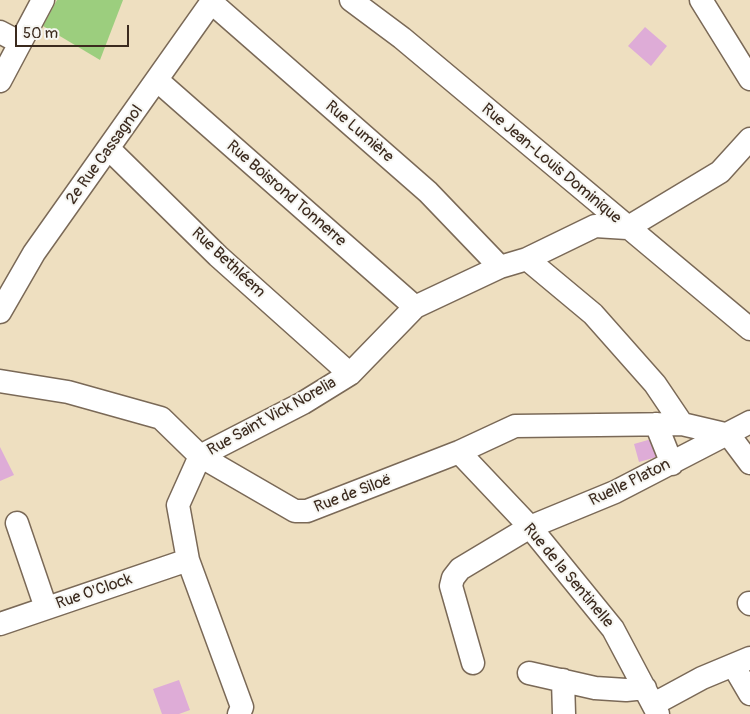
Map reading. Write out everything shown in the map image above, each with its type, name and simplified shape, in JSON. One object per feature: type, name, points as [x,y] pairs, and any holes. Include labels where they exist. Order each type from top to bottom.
[{"type":"street","points":[[0,81],[9,38],[43,0]]},
{"type":"street","name":"Rue Jean-Louis Dominique","points":[[351,0],[402,38],[750,329]]},
{"type":"street","points":[[701,0],[750,79]]},
{"type":"street","name":"2e Rue Cassagnol","points":[[0,312],[34,253],[158,81],[212,1]]},
{"type":"street","name":"Rue Lumière","points":[[212,1],[428,192],[500,267]]},
{"type":"street","name":"Rue Boisrond Tonnerre","points":[[158,81],[414,307]]},
{"type":"street","points":[[627,228],[720,172],[750,138]]},
{"type":"street","name":"Rue Bethléem","points":[[109,149],[218,256],[350,374]]},
{"type":"street","name":"Rue Saint Vick Norelia","points":[[239,714],[242,707],[188,560],[178,505],[200,456],[303,403],[350,374],[414,307],[500,267],[527,259],[595,226],[627,228]]},
{"type":"street","points":[[527,259],[593,314],[655,384],[682,424]]},
{"type":"street","name":"Rue de Siloë","points":[[0,381],[68,392],[161,418],[200,456],[295,511],[307,511],[459,452],[515,426],[682,424],[729,435]]},
{"type":"street","name":"Ruelle Platon","points":[[472,662],[451,586],[453,578],[460,569],[530,527],[579,508],[672,464],[750,422]]},
{"type":"street","points":[[656,424],[672,464]]},
{"type":"street","points":[[729,435],[750,463]]},
{"type":"street","name":"Rue de la Sentinelle","points":[[459,452],[530,527],[613,629],[652,702]]},
{"type":"street","points":[[17,523],[46,608]]},
{"type":"street","name":"Rue O'Clock","points":[[0,624],[188,560]]},
{"type":"street","points":[[529,673],[595,688],[626,690],[652,702],[742,661],[750,694]]},
{"type":"street","points":[[563,680],[564,714]]},
{"type":"green space","points":[[57,0],[123,0],[100,60],[43,26]]},
{"type":"building","points":[[645,27],[667,46],[651,66],[628,46]]},
{"type":"building","points":[[655,438],[660,456],[639,462],[634,444]]},
{"type":"building","points":[[0,447],[14,475],[0,481]]},
{"type":"building","points":[[179,680],[190,710],[179,714],[162,714],[153,689]]}]
